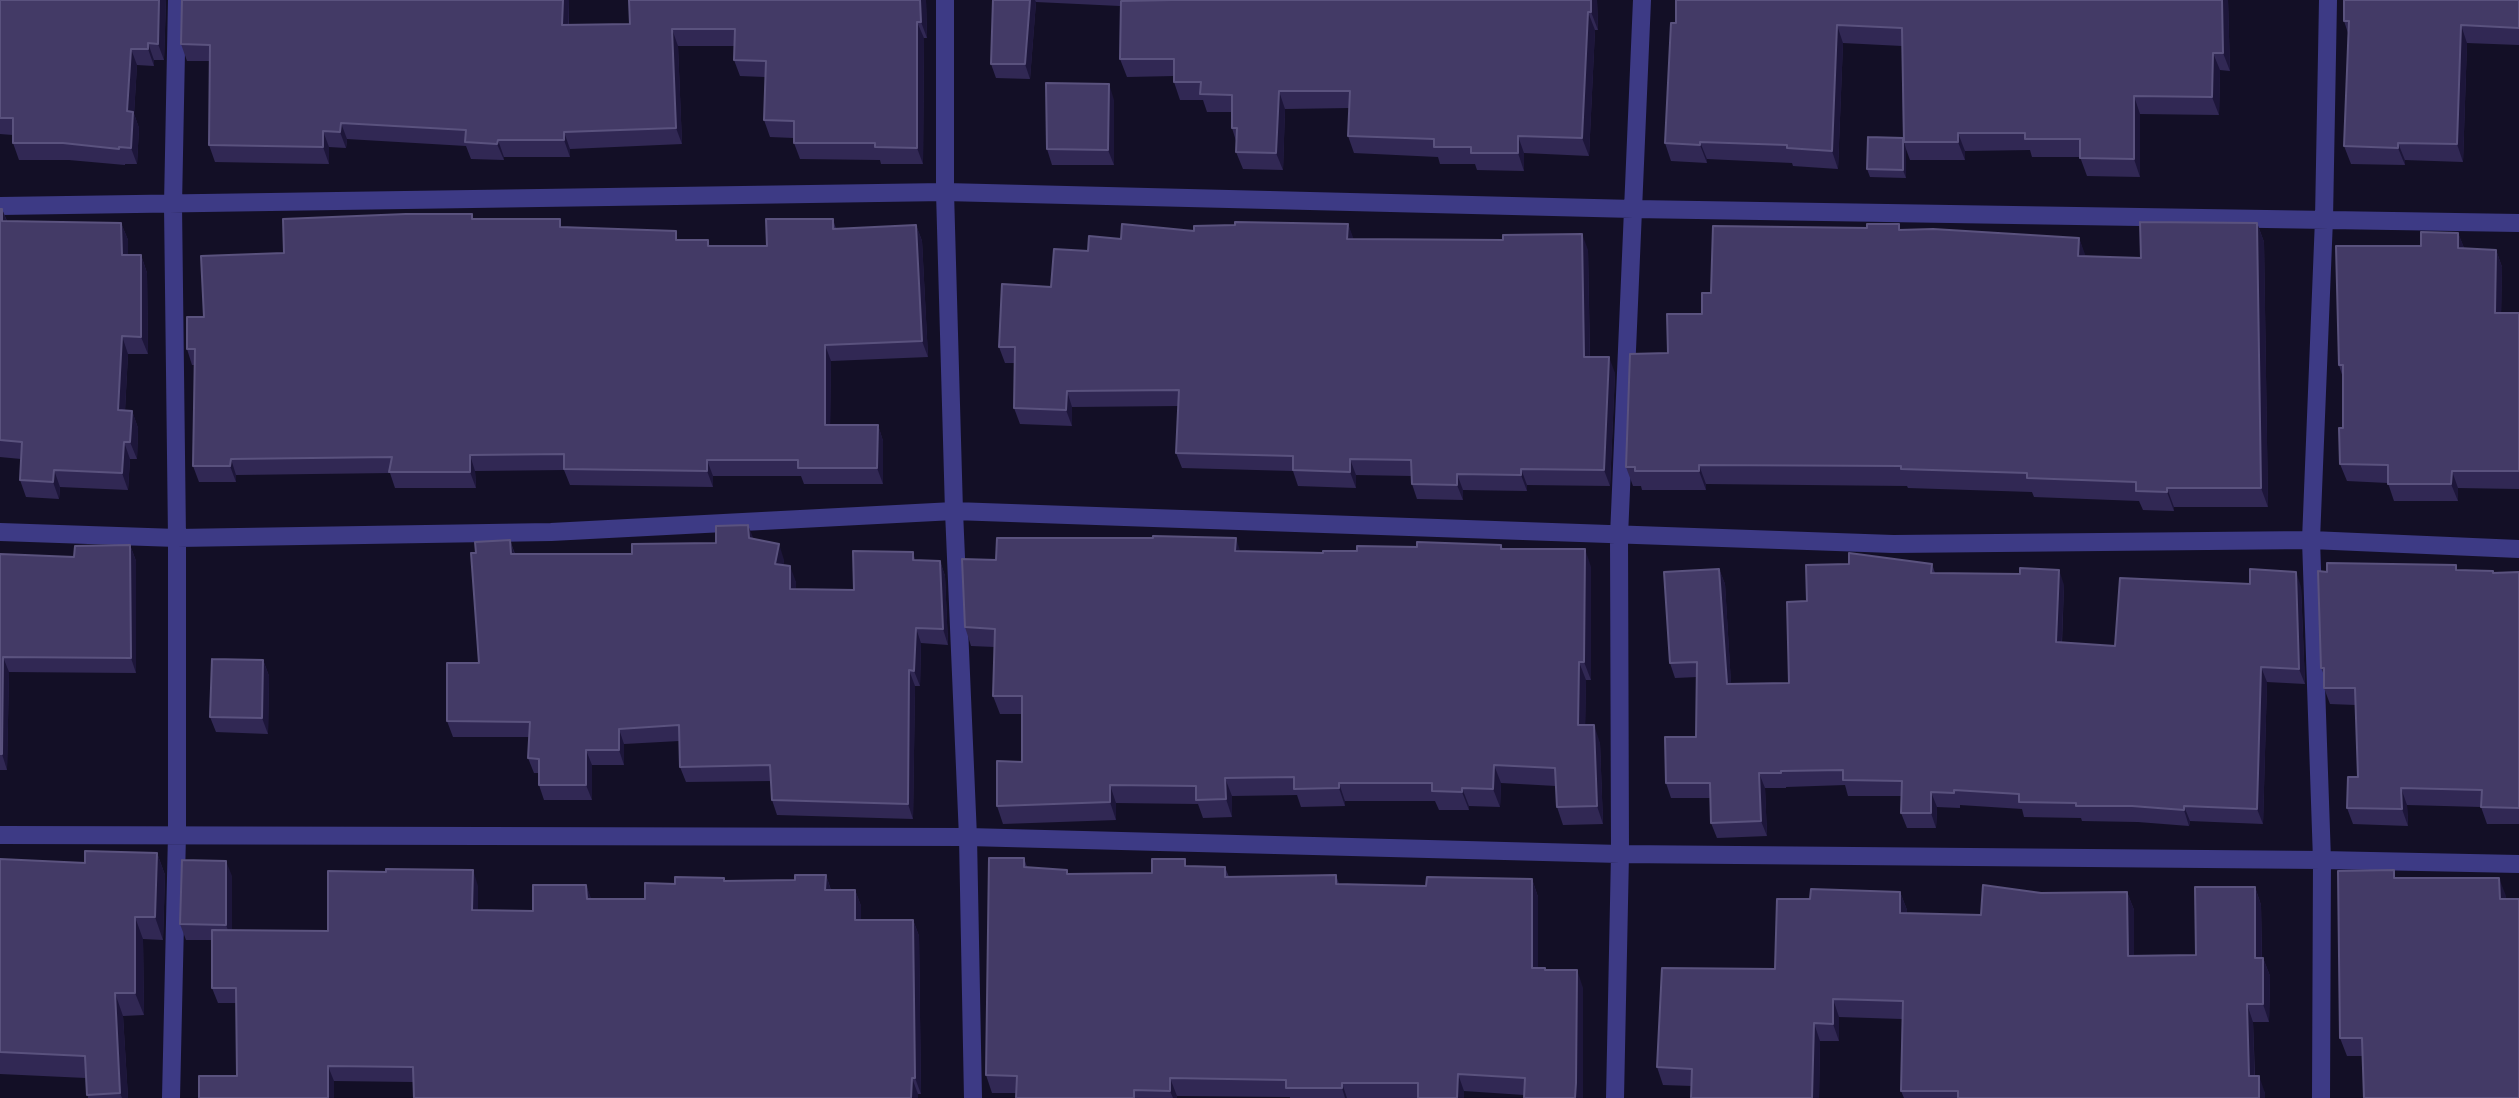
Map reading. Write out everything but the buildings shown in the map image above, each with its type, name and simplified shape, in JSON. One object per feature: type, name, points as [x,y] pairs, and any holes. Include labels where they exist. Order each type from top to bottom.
[{"type":"street","points":[[171,1098],[177,834],[173,205],[177,0]]},
{"type":"street","points":[[945,0],[945,192],[954,511],[968,837],[973,1098]]},
{"type":"street","points":[[1615,1098],[1620,854],[1619,536],[1642,0]]},
{"type":"street","points":[[2321,1098],[2322,860],[2311,540],[2324,219],[2328,0]]},
{"type":"street","points":[[0,206],[945,192],[1634,209],[2519,223]]},
{"type":"street","points":[[0,533],[177,538],[551,532],[954,511],[1893,544],[2311,540],[2519,549]]},
{"type":"street","points":[[0,835],[968,837],[1620,854],[2519,864]]}]
